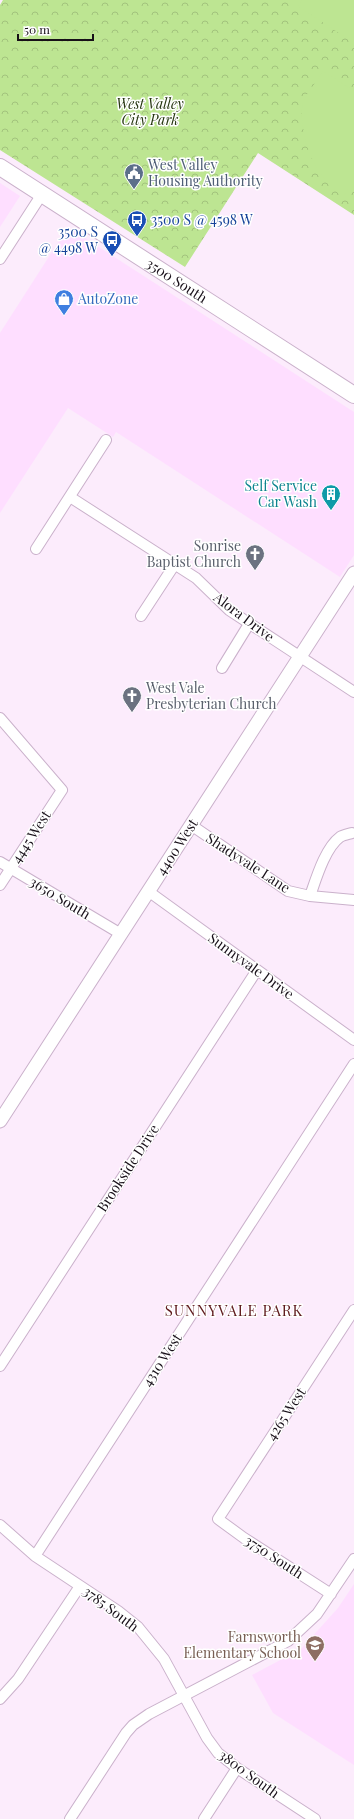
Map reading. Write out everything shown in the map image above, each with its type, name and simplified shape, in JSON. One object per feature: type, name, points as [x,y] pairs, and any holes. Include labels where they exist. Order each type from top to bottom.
[{"type":"main road","name":"3500 South","points":[[0,166],[354,395]]},
{"type":"street","points":[[0,259],[42,194]]},
{"type":"street","points":[[36,549],[106,440]]},
{"type":"street","name":"Alora Drive","points":[[70,497],[200,580],[222,604],[249,624],[354,692]]},
{"type":"street","points":[[141,616],[175,564]]},
{"type":"street","name":"4400 West","points":[[0,1121],[354,573]]},
{"type":"street","points":[[222,668],[249,624]]},
{"type":"street","name":"4445 West","points":[[0,718],[62,790],[0,885]]},
{"type":"street","name":"Shadyvale Lane","points":[[191,825],[288,891],[310,896],[354,900]]},
{"type":"street","points":[[310,896],[320,868],[334,844],[341,837],[352,833]]},
{"type":"street","name":"3650 South","points":[[0,862],[121,934]]},
{"type":"street","name":"Sunnyvale Drive","points":[[148,891],[354,1040]]},
{"type":"street","name":"Brookside Drive","points":[[0,1366],[257,970]]},
{"type":"street","name":"4310 West","points":[[36,1556],[354,1064]]},
{"type":"street","name":"4265 West","points":[[218,1519],[354,1310]]},
{"type":"street","name":"3750 South","points":[[218,1519],[244,1538],[331,1594]]},
{"type":"street","name":"3785 South","points":[[0,1525],[36,1556],[118,1611],[138,1627],[164,1659],[185,1695]]},
{"type":"street","points":[[70,1819],[120,1742],[133,1725],[149,1714],[288,1642],[308,1624],[331,1594],[354,1559]]},
{"type":"street","points":[[0,1699],[18,1679],[80,1586]]},
{"type":"street","name":"3800 South","points":[[185,1695],[212,1746],[237,1768],[315,1819]]},
{"type":"street","points":[[204,1819],[237,1768]]},
{"type":"shaded area","points":[[0,183],[20,196],[0,227]]},
{"type":"shaded area","points":[[68,227],[354,412],[354,555],[340,577],[116,432],[113,437],[68,408],[0,513],[0,333]]},
{"type":"shaded area","name":"Farnsworth Elementary School","points":[[354,1584],[354,1765],[273,1713],[252,1675],[301,1649],[338,1608]]},
{"type":"green space","name":"West Valley City Park","points":[[3,0],[354,0],[354,215],[258,153],[185,267],[0,150],[0,5]]},
{"type":"green space","points":[[302,0],[354,0],[354,43],[298,6]]},
{"type":"green space","points":[[323,71],[354,91],[354,180],[343,197],[321,174],[316,166],[308,148],[303,127],[303,103]]},
{"type":"place","name":"West Valley Housing Authority","points":[[134,190]]},
{"type":"place","name":"3500 S @ 4598 W","points":[[137,237]]},
{"type":"place","name":"3500 S @ 4498 W","points":[[112,257]]},
{"type":"place","name":"AutoZone","points":[[64,316]]},
{"type":"place","name":"Self Service Car Wash","points":[[331,511]]},
{"type":"place","name":"Sonrise Baptist Church","points":[[255,571]]},
{"type":"place","name":"West Vale Presbyterian Church","points":[[132,713]]},
{"type":"place","name":"Farnsworth Elementary School","points":[[315,1662]]},
{"type":"district","name":"SUNNYVALE PARK","points":[[234,1311]]}]
